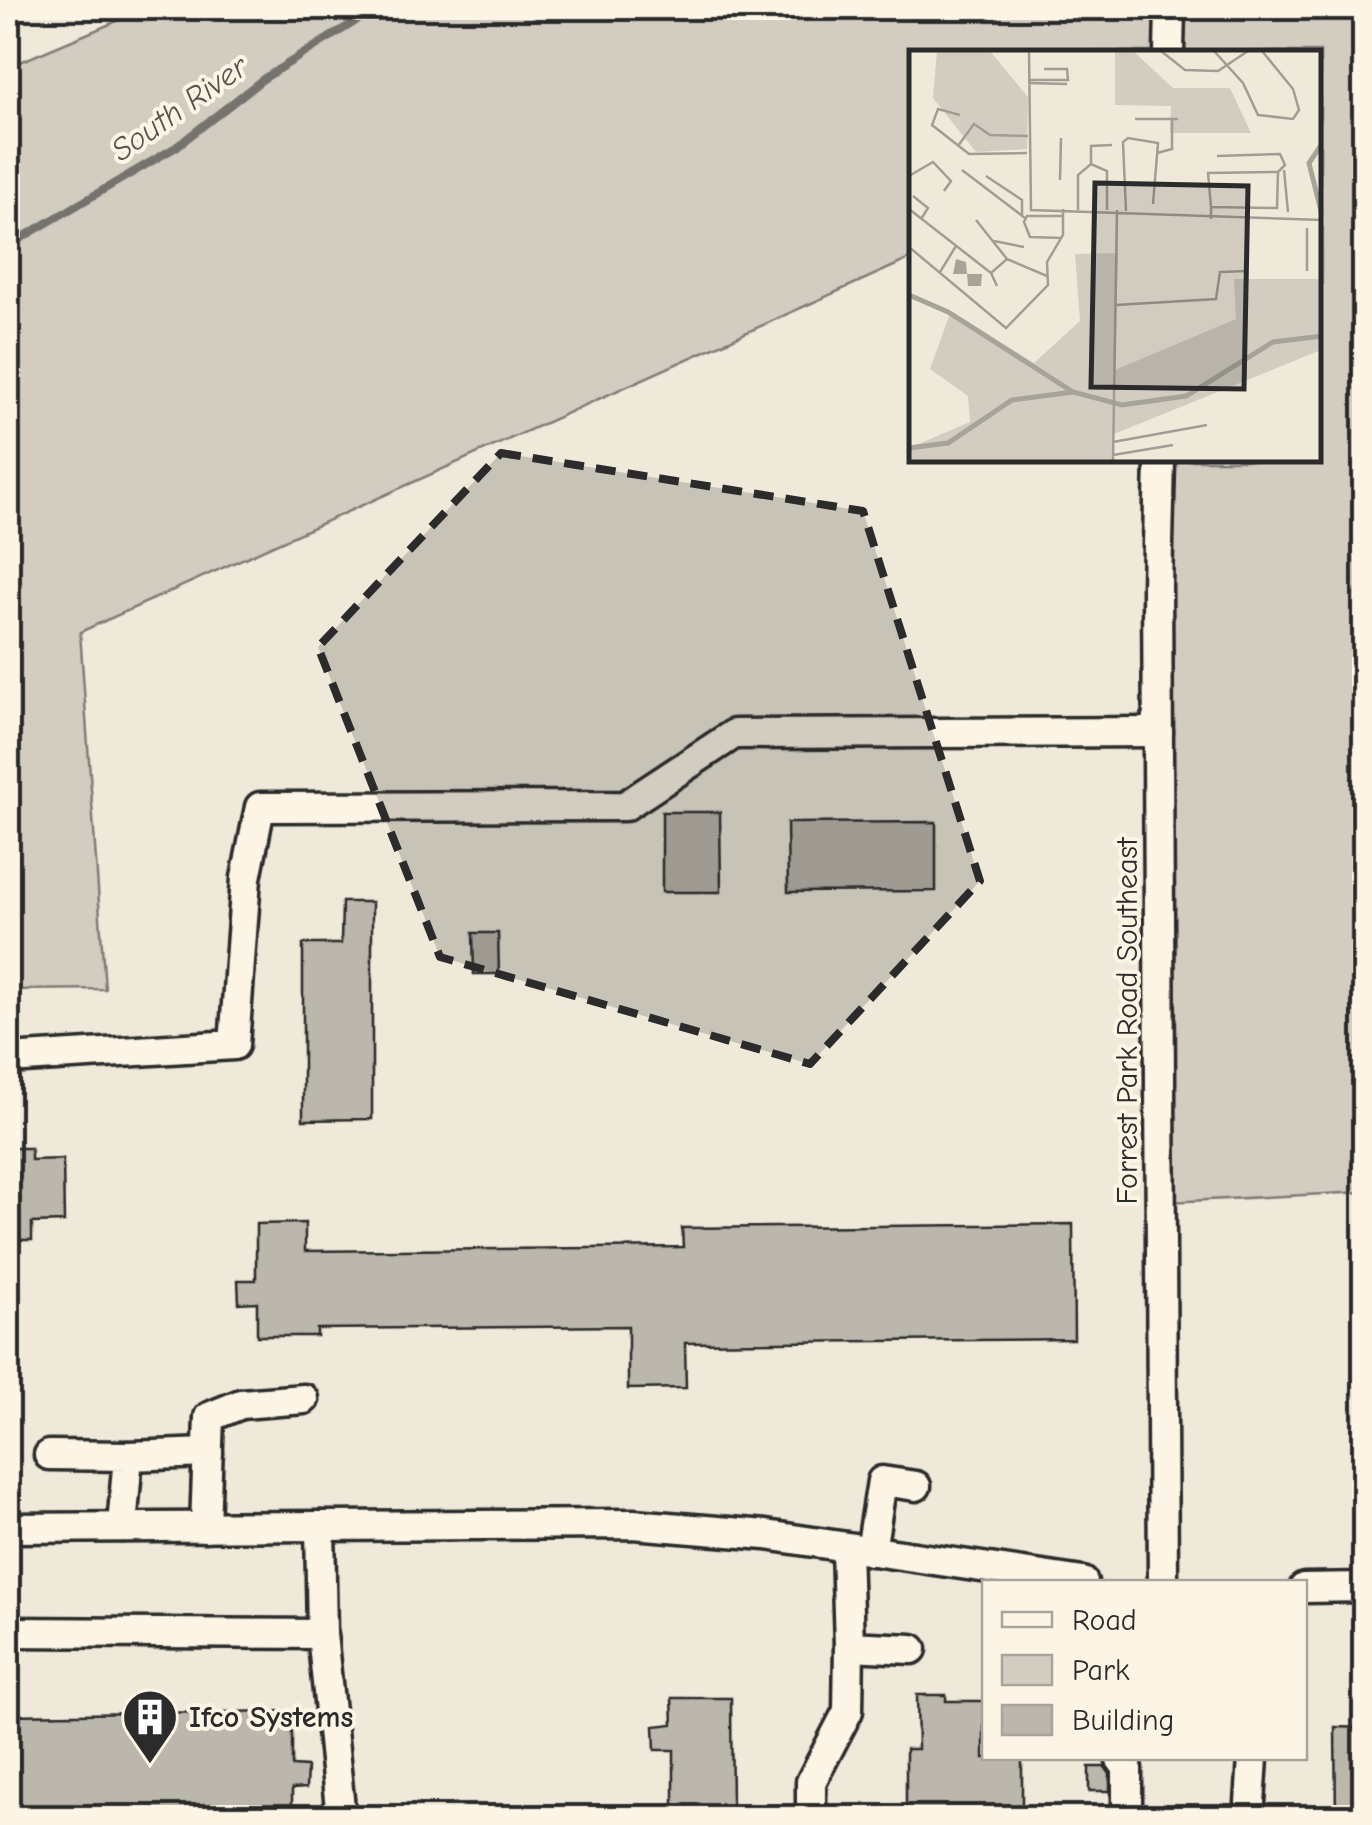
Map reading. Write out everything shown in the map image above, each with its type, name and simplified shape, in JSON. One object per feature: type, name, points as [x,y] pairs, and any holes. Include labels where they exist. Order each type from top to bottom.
[{"type":"street","points":[[1169,50],[1170,8]]},
{"type":"street","name":"Forrest Park Road Southeast","points":[[1160,462],[1163,1580]]},
{"type":"street","points":[[8,1059],[234,1045],[246,878],[260,807],[624,806],[734,734],[1158,732]]},
{"type":"street","points":[[205,1526],[209,1417],[241,1404],[304,1399]]},
{"type":"street","points":[[49,1456],[208,1454]]},
{"type":"street","points":[[122,1527],[128,1456]]},
{"type":"street","points":[[811,1818],[811,1782],[848,1711],[848,1646],[858,1550],[882,1481],[916,1486]]},
{"type":"street","points":[[8,1528],[633,1524],[766,1535],[1069,1580]]},
{"type":"street","points":[[320,1526],[322,1634],[341,1818]]},
{"type":"street","points":[[1307,1588],[1364,1588]]},
{"type":"street","points":[[8,1632],[322,1634]]},
{"type":"street","points":[[848,1646],[912,1649]]},
{"type":"street","points":[[1121,1760],[1127,1768],[1127,1818]]},
{"type":"street","points":[[1250,1818],[1253,1760]]},
{"type":"highlighted area","points":[[501,453],[863,511],[980,881],[810,1064],[440,957],[318,647]]},
{"type":"green space","points":[[148,8],[1364,8],[1364,1192],[1148,1203],[1166,462],[1322,462],[1322,50],[909,50],[909,259],[80,632],[105,989],[8,990],[8,67]]},
{"type":"building","points":[[662,812],[720,812],[721,892],[662,892]]},
{"type":"building","points":[[936,822],[936,891],[788,892],[787,823]]},
{"type":"building","points":[[342,902],[372,902],[372,1119],[303,1120],[303,944],[341,944]]},
{"type":"building","points":[[473,933],[498,933],[499,974],[474,974]]},
{"type":"building","points":[[8,1148],[31,1148],[31,1160],[63,1159],[64,1222],[32,1223],[32,1240],[8,1240]]},
{"type":"building","points":[[305,1223],[305,1251],[683,1247],[682,1228],[1073,1224],[1074,1339],[685,1343],[686,1388],[628,1389],[628,1326],[317,1329],[317,1336],[257,1336],[257,1302],[239,1303],[238,1280],[256,1280],[256,1224]]},
{"type":"building","points":[[917,1695],[946,1695],[946,1701],[982,1701],[982,1760],[1022,1760],[1022,1818],[906,1818],[906,1749],[918,1749]]},
{"type":"building","points":[[672,1698],[731,1698],[732,1811],[674,1812],[674,1750],[655,1750],[654,1726],[673,1724]]},
{"type":"building","name":"Ifco Systems","points":[[292,1711],[292,1766],[307,1767],[306,1788],[292,1789],[292,1818],[8,1818],[8,1715]]},
{"type":"building","points":[[1335,1727],[1364,1728],[1364,1818],[1336,1818]]},
{"type":"building","points":[[1089,1767],[1105,1767],[1110,1774],[1110,1791],[1089,1791]]},
{"type":"waterway","name":"South River","points":[[8,246],[176,147],[263,79],[377,8]]},
{"type":"place","name":"Ifco Systems","points":[[150,1766]]}]
